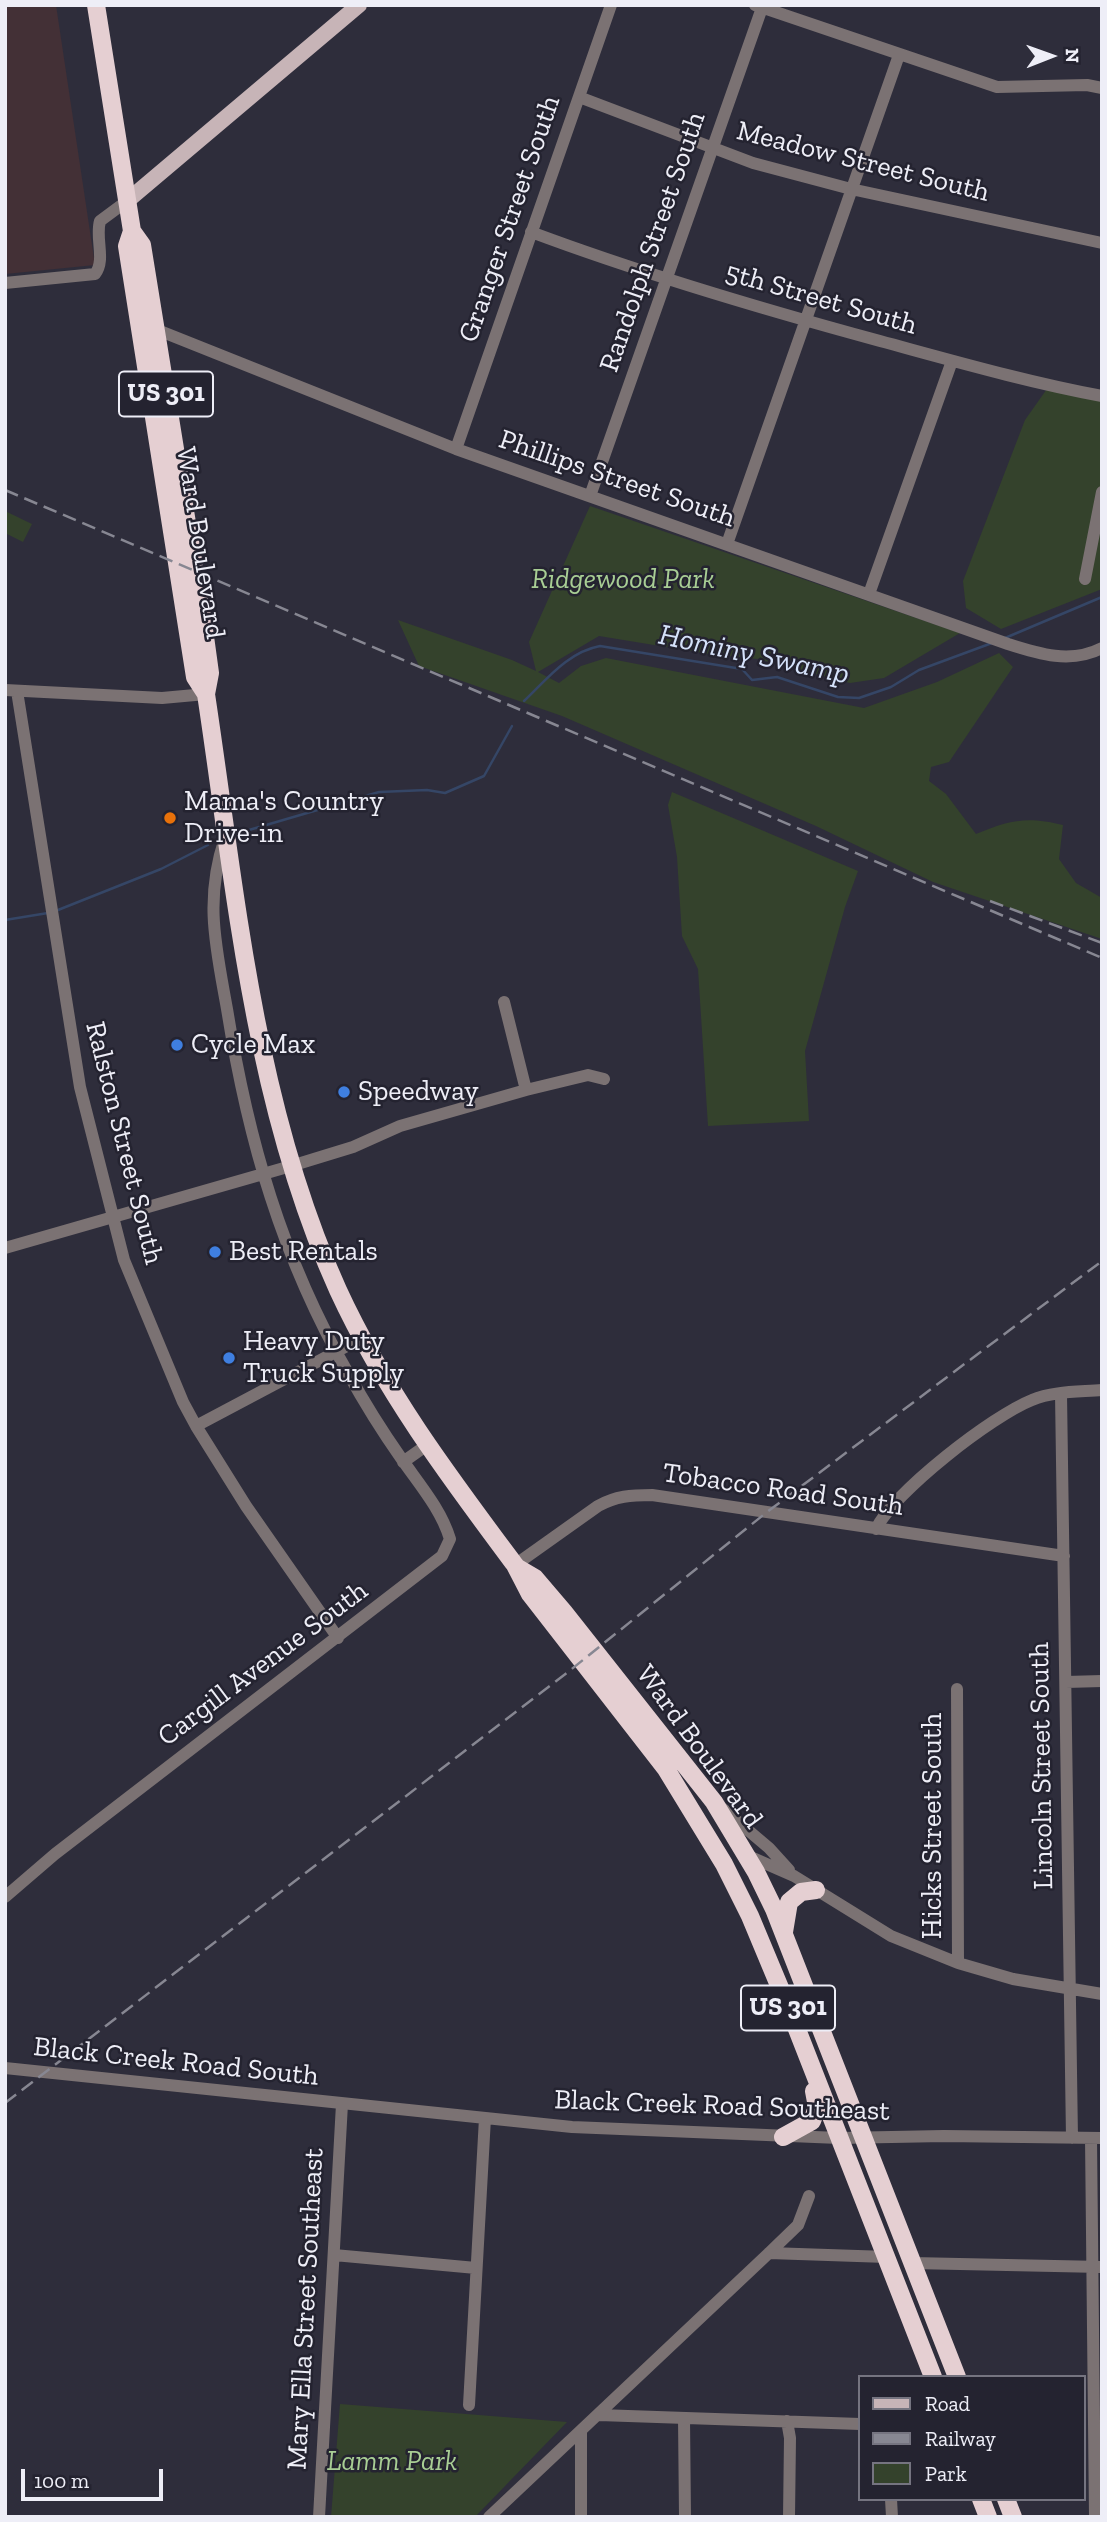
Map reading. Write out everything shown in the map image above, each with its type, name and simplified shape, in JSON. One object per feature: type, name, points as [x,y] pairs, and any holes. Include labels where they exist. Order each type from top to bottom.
[{"type":"highway","name":"Ward Boulevard","points":[[96,5],[132,231],[127,246],[147,326],[195,677],[206,694],[267,1074],[291,1166],[324,1256],[362,1338],[427,1445],[515,1566],[530,1594],[666,1769],[708,1835],[761,1941],[810,2064],[852,2138],[912,2263],[956,2375]]},
{"type":"highway","name":"Ward Boulevard","points":[[515,1566],[535,1578],[564,1612],[714,1802],[746,1855],[784,1935],[852,2138],[887,2257],[932,2375]]},
{"type":"highway","points":[[708,1835],[746,1855]]},
{"type":"highway","points":[[784,1935],[789,1902],[801,1892],[816,1890]]},
{"type":"highway","points":[[761,1941],[795,2000],[918,2299],[941,2336]]},
{"type":"highway","points":[[783,2137],[806,2126],[816,2115],[817,2099],[808,2078],[810,2064]]},
{"type":"main road","points":[[127,201],[359,5]]},
{"type":"street","name":"Granger Street South","points":[[456,449],[611,5]]},
{"type":"street","points":[[760,6],[997,87],[1087,85],[1102,88]]},
{"type":"street","name":"Randolph Street South","points":[[590,496],[760,6]]},
{"type":"street","points":[[727,544],[899,55]]},
{"type":"street","name":"Meadow Street South","points":[[579,97],[711,149],[851,189],[1102,243]]},
{"type":"street","points":[[5,284],[95,274],[100,261],[97,235],[100,221],[127,201]]},
{"type":"street","name":"5th Street South","points":[[531,232],[665,281],[952,361],[1049,386],[1102,396]]},
{"type":"street","name":"Phillips Street South","points":[[147,326],[456,449],[1028,650],[1049,656],[1086,654],[1102,648]]},
{"type":"street","points":[[869,594],[952,361]]},
{"type":"street","points":[[1085,579],[1102,492]]},
{"type":"street","points":[[11,690],[162,698],[206,694]]},
{"type":"street","name":"Ralston Street South","points":[[11,690],[80,1087],[124,1260],[148,1321],[196,1426],[246,1506],[338,1638]]},
{"type":"street","points":[[227,832],[213,891],[213,929],[236,1065],[261,1175],[294,1263],[336,1352],[403,1462],[427,1445]]},
{"type":"street","points":[[504,1002],[526,1090]]},
{"type":"street","points":[[5,1248],[291,1166],[353,1147],[400,1126],[526,1090],[588,1075],[604,1079]]},
{"type":"street","points":[[196,1426],[362,1338]]},
{"type":"street","points":[[876,1529],[895,1501],[996,1419],[1035,1398],[1102,1390]]},
{"type":"street","name":"Lincoln Street South","points":[[1061,1394],[1072,2138]]},
{"type":"street","name":"Cargill Avenue South","points":[[5,1897],[55,1854],[442,1556],[450,1539],[445,1522],[403,1462]]},
{"type":"street","name":"Tobacco Road South","points":[[515,1566],[598,1506],[609,1500],[631,1495],[652,1495],[1064,1556]]},
{"type":"street","points":[[1066,1682],[1102,1681]]},
{"type":"street","name":"Hicks Street South","points":[[957,1689],[958,1963]]},
{"type":"street","points":[[714,1802],[769,1848],[794,1876]]},
{"type":"street","points":[[746,1855],[794,1876],[891,1936],[958,1963],[1068,1991],[1102,1994]]},
{"type":"street","name":"Black Creek Road South","points":[[5,2068],[342,2104]]},
{"type":"street","name":"Black Creek Road Southeast","points":[[342,2104],[572,2127],[783,2137],[1096,2138]]},
{"type":"street","name":"Mary Ella Street Southeast","points":[[319,2517],[342,2104]]},
{"type":"street","points":[[469,2406],[485,2118]]},
{"type":"street","points":[[1095,2517],[1096,2138]]},
{"type":"street","points":[[489,2517],[798,2225],[809,2196]]},
{"type":"street","points":[[769,2253],[887,2257]]},
{"type":"street","points":[[334,2255],[476,2268]]},
{"type":"street","points":[[912,2263],[1097,2267]]},
{"type":"street","points":[[599,2415],[858,2424]]},
{"type":"street","points":[[684,2418],[685,2517]]},
{"type":"street","points":[[787,2421],[790,2438],[789,2517]]},
{"type":"street","points":[[581,2431],[581,2517]]},
{"type":"shaded area","points":[[5,5],[56,5],[95,265],[5,274]]},
{"type":"green space","points":[[1049,386],[1102,396],[1102,589],[1001,629],[966,608],[963,581],[1025,420]]},
{"type":"green space","name":"Ridgewood Park","points":[[590,506],[960,633],[884,678],[850,683],[758,659],[599,636],[538,672],[559,683],[581,666],[606,658],[864,708],[937,682],[999,653],[1013,667],[949,762],[931,767],[929,781],[946,794],[976,834],[1018,821],[1063,825],[1059,859],[1076,883],[1102,898],[1102,939],[933,882],[816,826],[562,716],[419,666],[398,620],[536,671],[529,642]]},
{"type":"green space","points":[[5,511],[32,524],[23,542],[5,533]]},
{"type":"green space","points":[[672,792],[858,871],[845,907],[805,1051],[809,1121],[708,1126],[698,969],[682,936],[677,857],[668,805]]},
{"type":"green space","name":"Lamm Park","points":[[340,2404],[567,2422],[475,2517],[331,2517]]},
{"type":"waterway","name":"Hominy Swamp","points":[[1005,638],[1102,597]]},
{"type":"waterway","name":"Hominy Swamp","points":[[524,701],[568,660],[600,646],[742,669],[752,680],[777,677],[838,697],[859,698],[891,687],[919,670],[992,643]]},
{"type":"waterway","name":"Hominy Swamp","points":[[249,830],[379,792],[427,790],[445,793],[484,776],[512,726]]},
{"type":"waterway","name":"Hominy Swamp","points":[[58,910],[161,869],[208,845]]},
{"type":"waterway","name":"Hominy Swamp","points":[[5,920],[48,913]]},
{"type":"railway","points":[[5,490],[1102,958]]},
{"type":"railway","points":[[990,901],[1102,943]]},
{"type":"railway","points":[[5,2103],[568,1672],[767,1512],[1102,1261]]},
{"type":"place","name":"Mama's Country Drive-in","points":[[170,818]]},
{"type":"place","name":"Cycle Max","points":[[177,1045]]},
{"type":"place","name":"Speedway","points":[[344,1092]]},
{"type":"place","name":"Best Rentals","points":[[215,1252]]},
{"type":"place","name":"Heavy Duty Truck Supply","points":[[229,1358]]}]
